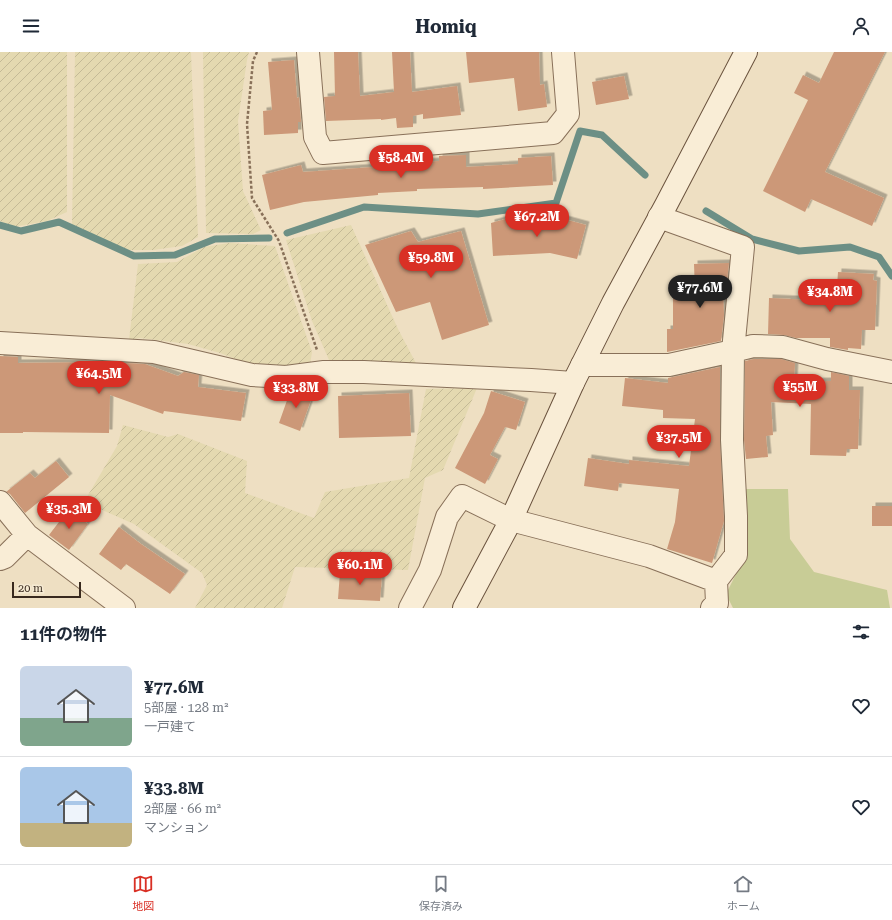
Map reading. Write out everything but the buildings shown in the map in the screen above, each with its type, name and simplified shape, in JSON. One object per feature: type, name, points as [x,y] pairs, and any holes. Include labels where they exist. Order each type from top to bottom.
[{"type":"street","points":[[308,52],[315,137],[324,154],[553,133],[568,114],[562,52]]},
{"type":"street","points":[[464,608],[511,520],[578,374],[613,303],[746,52]]},
{"type":"street","points":[[659,217],[743,248],[733,351],[732,440],[736,516],[736,555],[716,581],[717,603],[712,608]]},
{"type":"street","points":[[0,343],[154,352],[252,375],[286,377],[324,372],[364,372],[531,380],[669,364],[753,346],[783,347],[877,370],[892,372]]},
{"type":"street","points":[[410,608],[430,570],[447,517],[462,496],[511,520],[650,556],[716,581]]},
{"type":"street","points":[[0,502],[27,535],[124,608]]},
{"type":"street","points":[[0,558],[5,557],[27,535]]},
{"type":"path","points":[[257,52],[253,60],[247,124],[252,198],[279,241],[324,372]]},
{"type":"shaded area","points":[[0,52],[67,52],[67,212],[47,221],[14,227],[0,221]]},
{"type":"shaded area","points":[[75,52],[191,52],[198,237],[182,246],[153,250],[128,250],[72,225]]},
{"type":"shaded area","points":[[203,52],[249,52],[238,121],[243,191],[261,230],[253,234],[206,233]]},
{"type":"shaded area","points":[[351,225],[398,329],[418,367],[339,364],[329,360],[312,321],[286,240]]},
{"type":"shaded area","points":[[229,243],[275,246],[312,352],[310,365],[291,369],[254,366],[220,353],[188,344],[140,338],[129,340],[138,264],[177,262],[204,247]]},
{"type":"shaded area","points":[[477,388],[443,470],[425,478],[408,570],[295,567],[282,608],[195,608],[207,585],[202,573],[134,524],[84,502],[117,446],[123,425],[168,437],[178,434],[247,461],[245,493],[314,518],[325,492],[409,478],[426,389]]},
{"type":"green space","points":[[745,489],[788,489],[790,539],[814,572],[887,590],[890,608],[733,608],[726,594],[744,558]]},
{"type":"waterway","points":[[287,233],[364,207],[478,214],[556,203],[580,131],[602,135],[645,175]]},
{"type":"waterway","points":[[706,211],[752,239],[799,251],[850,247],[879,257],[892,276]]},
{"type":"waterway","points":[[0,225],[21,231],[59,222],[134,256],[175,255],[215,239],[269,238]]}]
